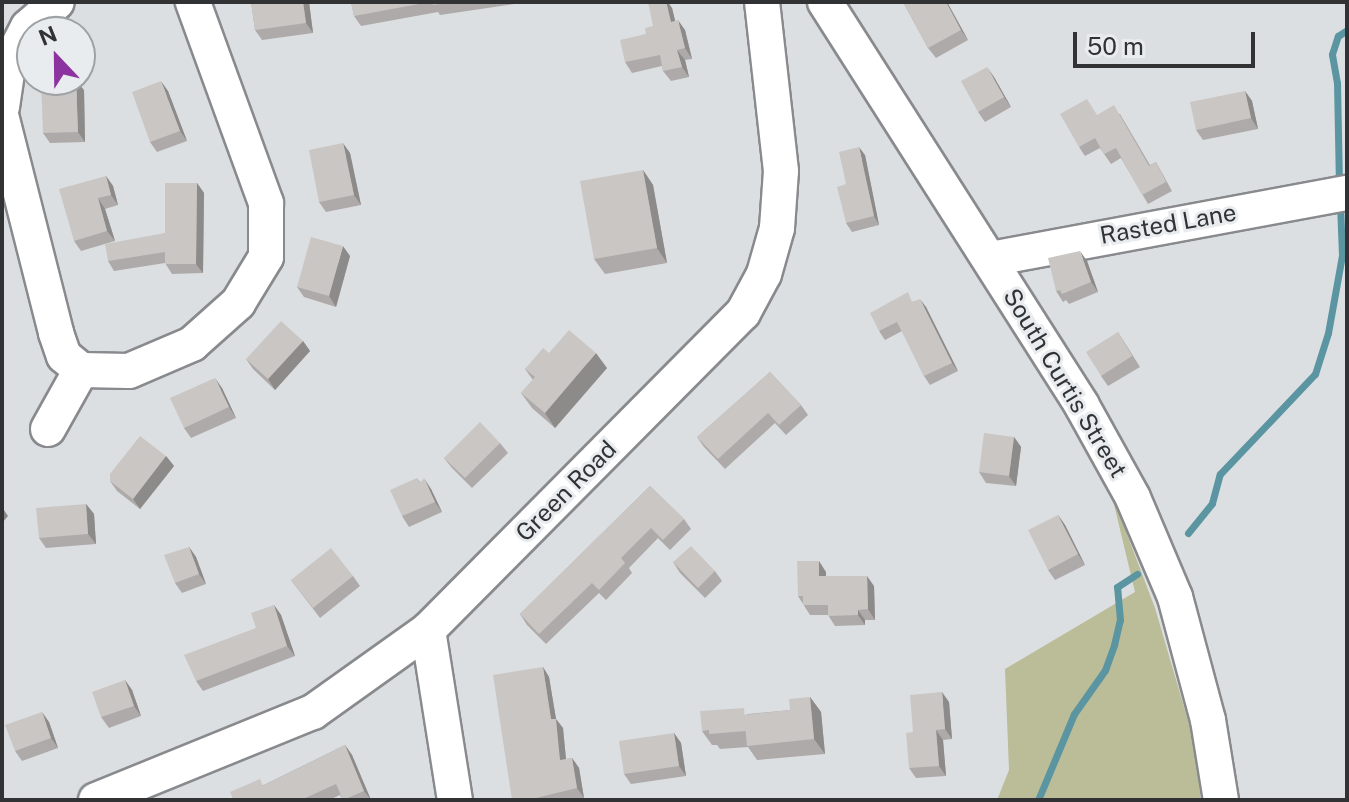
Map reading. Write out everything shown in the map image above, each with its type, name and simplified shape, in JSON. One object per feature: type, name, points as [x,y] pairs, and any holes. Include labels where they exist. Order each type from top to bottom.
[{"type":"street","points":[[2,107],[8,66],[28,27],[57,2]]},
{"type":"street","points":[[2,119],[64,356],[81,370],[129,371],[192,344],[238,303],[266,257],[266,203],[193,2]]},
{"type":"street","name":"Green Road","points":[[96,800],[313,712],[428,630],[743,313],[764,274],[777,228],[781,171],[762,2]]},
{"type":"street","name":"South Curtis Street","points":[[825,2],[1081,404],[1156,547],[1175,597],[1208,720],[1221,800]]},
{"type":"street","name":"Rasted Lane","points":[[990,259],[1335,195]]},
{"type":"street","points":[[48,429],[81,370]]},
{"type":"street","points":[[428,630],[455,800]]},
{"type":"green space","points":[[1111,492],[1155,608],[1194,741],[1201,800],[997,800],[1009,770],[1005,669],[1135,592]]},
{"type":"building","points":[[251,2],[303,2],[306,23],[255,30]]},
{"type":"building","points":[[351,2],[430,2],[354,16]]},
{"type":"building","points":[[648,2],[666,2],[671,22],[678,20],[685,48],[677,50],[682,67],[663,71],[660,55],[625,62],[620,40],[646,34],[645,28],[653,26]]},
{"type":"building","points":[[903,2],[946,2],[961,30],[928,48]]},
{"type":"building","points":[[987,67],[1004,97],[978,112],[961,81]]},
{"type":"building","points":[[161,81],[180,131],[150,142],[132,92]]},
{"type":"building","points":[[1245,91],[1251,118],[1196,130],[1190,102]]},
{"type":"building","points":[[42,96],[77,96],[78,132],[43,133]]},
{"type":"building","points":[[1087,99],[1097,115],[1114,105],[1149,166],[1156,162],[1166,182],[1142,195],[1116,148],[1104,154],[1095,138],[1079,147],[1060,114]]},
{"type":"building","points":[[343,143],[354,195],[319,202],[309,150]]},
{"type":"building","points":[[859,147],[874,216],[846,223],[837,187],[846,184],[839,152]]},
{"type":"building","points":[[643,170],[657,248],[594,259],[580,181]]},
{"type":"building","points":[[106,176],[111,195],[98,198],[107,231],[74,241],[59,189]]},
{"type":"building","points":[[165,183],[197,183],[196,264],[165,264],[165,252],[108,261],[105,244],[165,233]]},
{"type":"building","points":[[311,237],[343,246],[329,296],[297,287]]},
{"type":"building","points":[[1080,251],[1091,282],[1062,294],[1060,290],[1056,291],[1048,258]]},
{"type":"building","points":[[908,292],[912,302],[920,299],[952,363],[924,376],[897,322],[879,331],[870,313]]},
{"type":"building","points":[[281,321],[303,341],[268,379],[246,359]]},
{"type":"building","points":[[569,330],[596,353],[545,413],[521,393],[535,377],[525,369],[543,348],[549,353]]},
{"type":"building","points":[[1118,332],[1132,356],[1101,376],[1086,352]]},
{"type":"building","points":[[770,372],[801,405],[779,425],[768,413],[718,459],[697,437]]},
{"type":"building","points":[[215,378],[229,407],[184,428],[170,398]]},
{"type":"building","points":[[480,422],[500,443],[465,478],[444,458]]},
{"type":"building","points":[[984,433],[1014,437],[1009,476],[979,472]]},
{"type":"building","points":[[140,436],[166,456],[133,499],[110,481],[110,474]]},
{"type":"building","points":[[417,478],[420,483],[424,478],[435,502],[402,516],[390,490]]},
{"type":"building","points":[[650,486],[684,519],[663,540],[651,528],[621,558],[625,563],[599,590],[592,583],[539,634],[520,614]]},
{"type":"building","points":[[86,504],[88,534],[39,538],[36,508]]},
{"type":"building","points":[[1058,515],[1078,554],[1048,570],[1028,530]]},
{"type":"building","points":[[691,546],[715,571],[698,588],[673,562]]},
{"type":"building","points":[[189,547],[199,574],[175,583],[164,555]]},
{"type":"building","points":[[331,548],[353,576],[313,608],[291,580]]},
{"type":"building","points":[[797,561],[819,561],[819,576],[867,576],[868,609],[858,610],[858,615],[828,616],[828,605],[803,605],[803,596],[798,596]]},
{"type":"building","points":[[274,605],[287,646],[196,681],[184,655],[256,628],[251,613]]},
{"type":"building","points":[[543,667],[551,719],[556,719],[560,760],[572,758],[577,788],[528,800],[512,800],[493,675]]},
{"type":"building","points":[[125,680],[134,706],[101,717],[92,692]]},
{"type":"building","points":[[942,692],[945,729],[936,730],[939,766],[909,768],[906,733],[913,732],[910,695]]},
{"type":"building","points":[[810,697],[814,739],[747,746],[744,715],[790,710],[789,699]]},
{"type":"building","points":[[744,708],[746,731],[709,734],[709,730],[702,731],[700,711]]},
{"type":"building","points":[[42,712],[51,738],[15,751],[5,725]]},
{"type":"building","points":[[674,733],[679,766],[624,774],[619,741]]},
{"type":"building","points":[[345,745],[364,791],[343,800],[336,784],[301,800],[231,800],[230,792],[260,779],[263,786]]},
{"type":"waterway","points":[[1339,186],[1337,83],[1332,54],[1338,36],[1347,30]]},
{"type":"waterway","points":[[1188,533],[1212,503],[1220,474],[1315,374],[1328,333],[1342,255],[1340,202]]},
{"type":"waterway","points":[[1038,800],[1074,714],[1105,670],[1120,620],[1117,587],[1137,574]]}]
